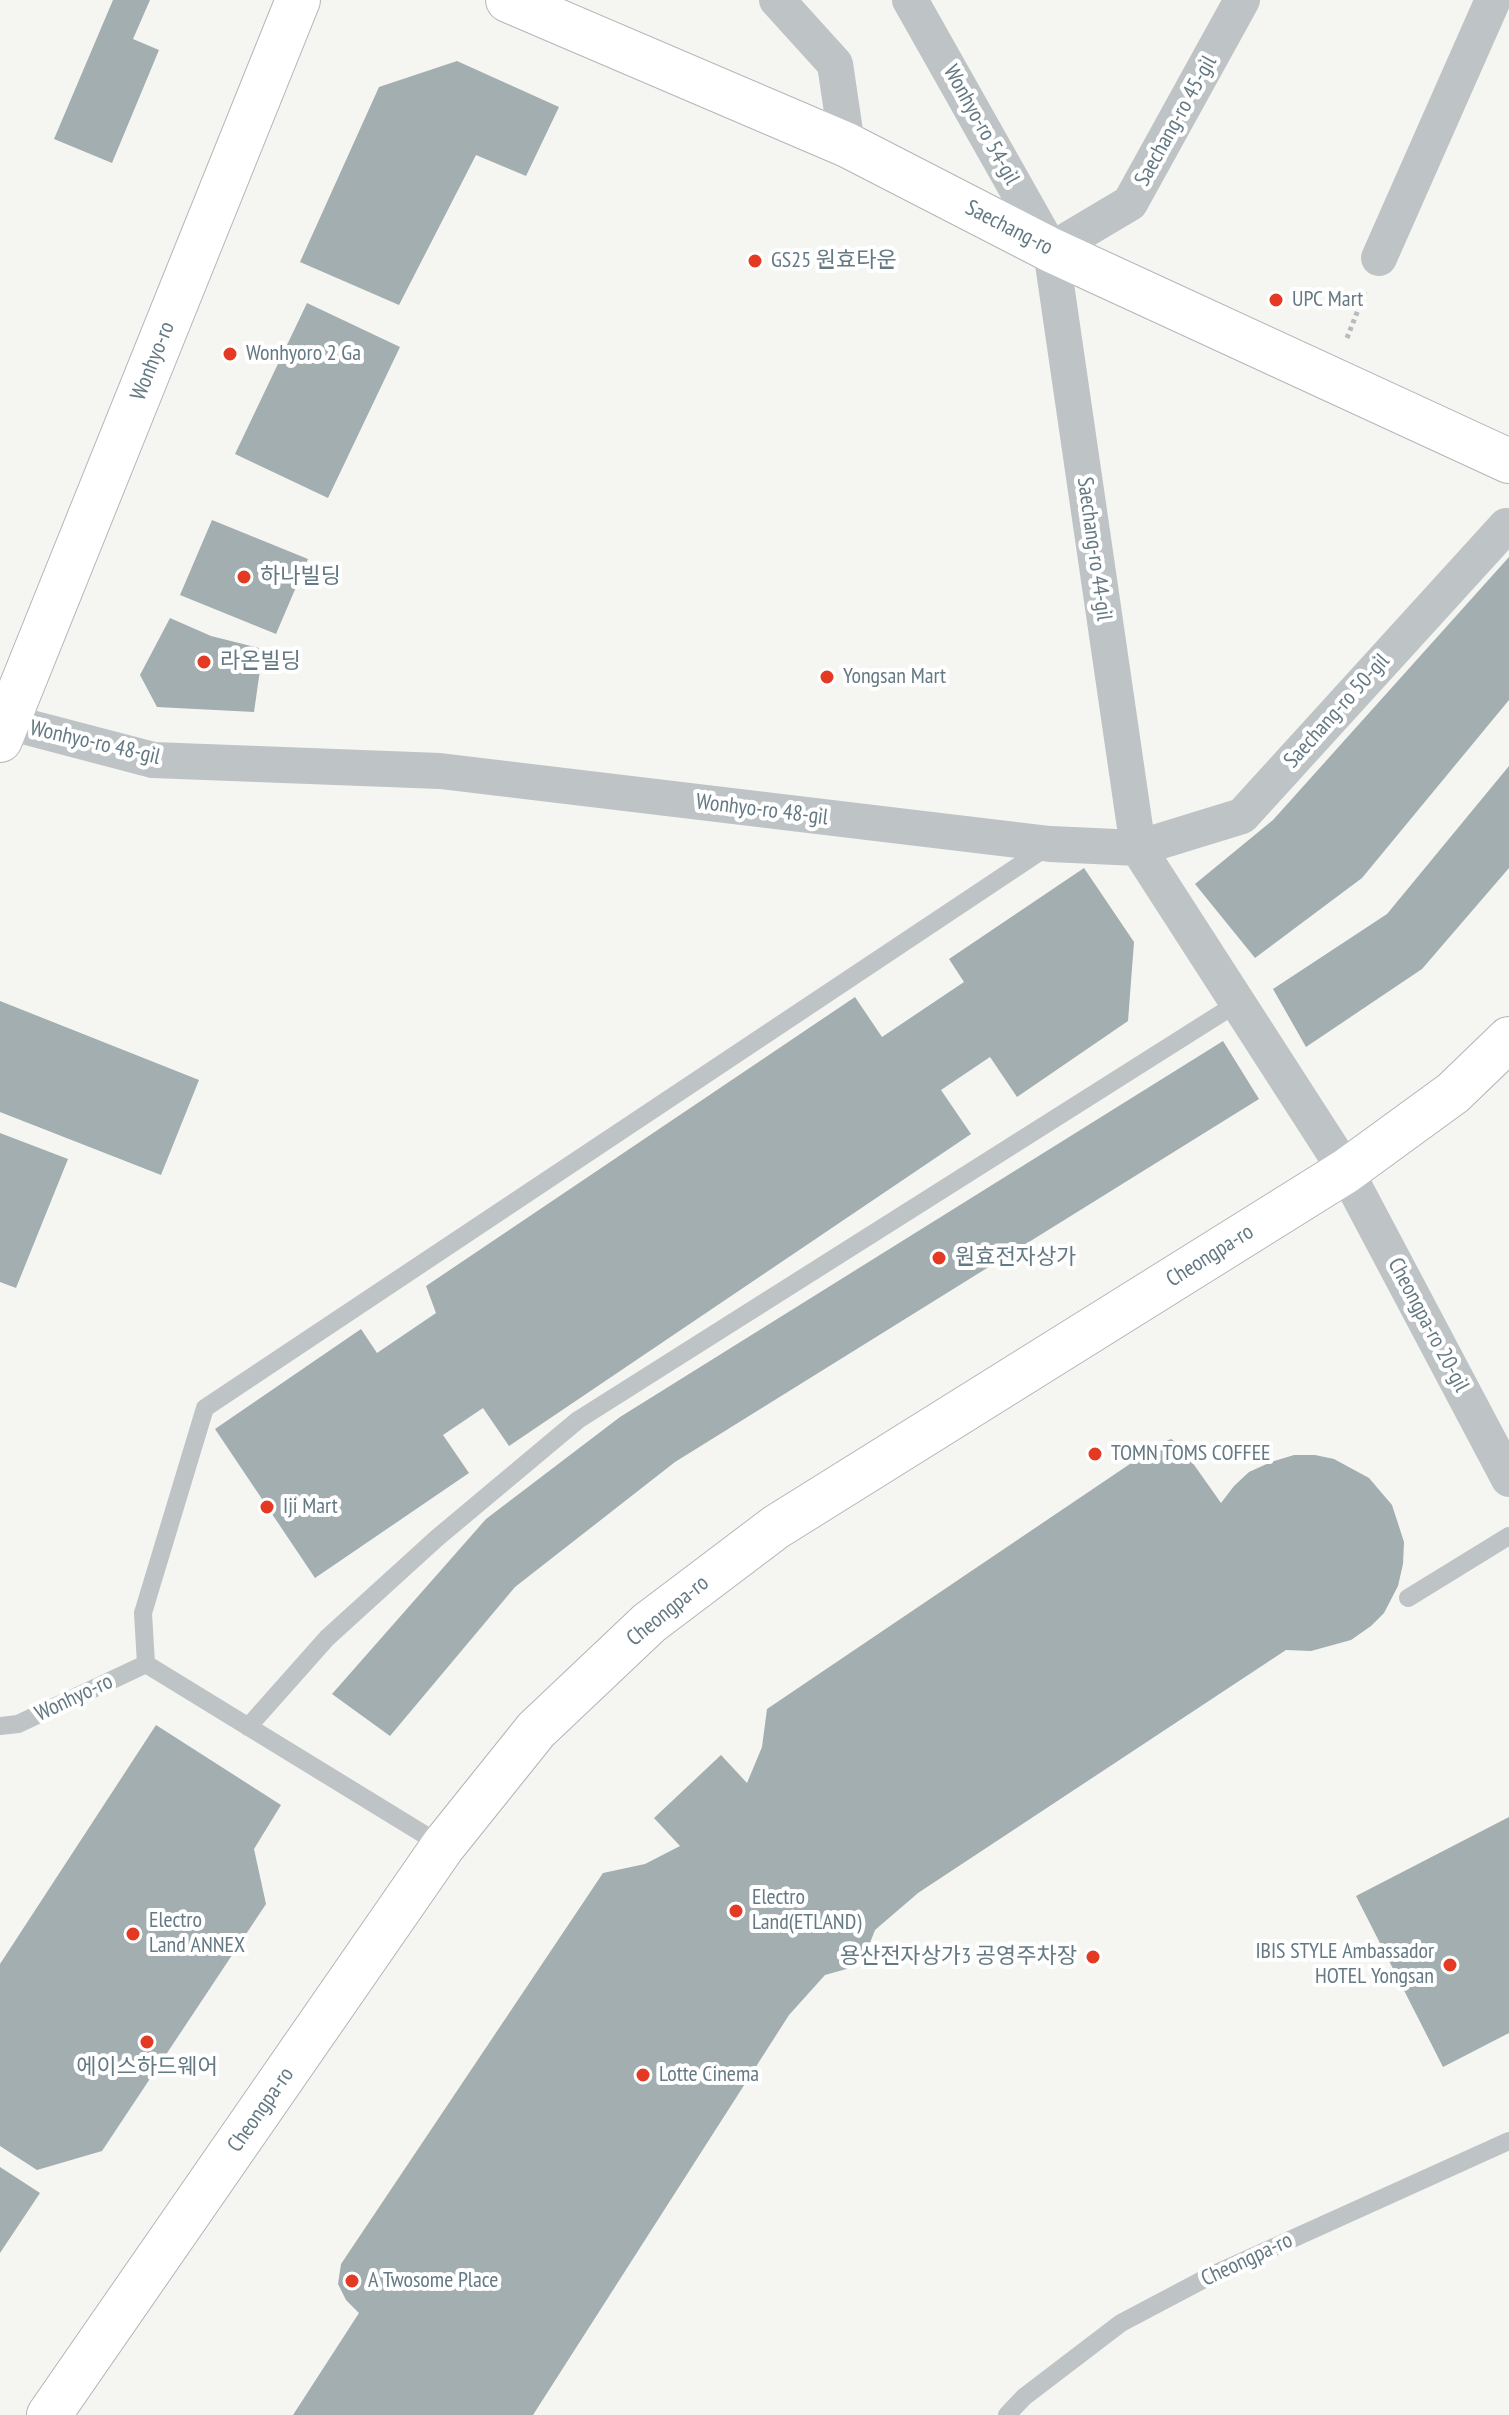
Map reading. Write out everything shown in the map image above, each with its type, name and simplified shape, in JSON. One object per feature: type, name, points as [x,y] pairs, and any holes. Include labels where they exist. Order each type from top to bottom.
[{"type":"main road","name":"Wonhyo-ro","points":[[2,727],[298,0]]},
{"type":"main road","name":"Saechang-ro","points":[[508,0],[847,145],[1051,250],[1509,461]]},
{"type":"main road","name":"Cheongpa-ro","points":[[49,2415],[443,1846],[536,1730],[649,1623],[776,1527],[1346,1171],[1453,1093],[1509,1039]]},
{"type":"street","points":[[777,0],[835,64],[847,145]]},
{"type":"street","name":"Wonhyo-ro 54-gil","points":[[910,0],[1051,250]]},
{"type":"street","name":"Saechang-ro 45-gil","points":[[1051,250],[1130,203],[1242,0]]},
{"type":"street","points":[[1379,258],[1493,0]]},
{"type":"street","name":"Saechang-ro 44-gil","points":[[1051,250],[1138,848]]},
{"type":"street","name":"Saechang-ro 50-gil","points":[[1138,848],[1242,816],[1506,526]]},
{"type":"street","name":"Wonhyo-ro 48-gil","points":[[2,727],[153,760],[440,771],[1050,844],[1138,848]]},
{"type":"street","points":[[1138,848],[1346,1171]]},
{"type":"street","name":"Cheongpa-ro 20-gil","points":[[1346,1171],[1509,1479]]},
{"type":"lane","points":[[443,1846],[146,1664],[143,1613],[205,1408],[1050,844]]},
{"type":"lane","points":[[248,1727],[327,1638],[437,1538],[578,1420],[1236,1004]]},
{"type":"lane","points":[[1408,1598],[1509,1536]]},
{"type":"lane","name":"Wonhyo-ro","points":[[0,1726],[18,1724],[146,1664]]},
{"type":"lane","name":"Cheongpa-ro","points":[[1007,2415],[1024,2397],[1121,2323],[1210,2276],[1509,2141]]},
{"type":"path","points":[[1330,379],[1379,258]]},
{"type":"building","points":[[113,0],[150,0],[133,39],[159,50],[112,163],[54,139]]},
{"type":"building","points":[[457,61],[559,107],[526,176],[476,155],[399,305],[300,262],[379,87]]},
{"type":"building","points":[[307,303],[400,347],[328,498],[235,454]]},
{"type":"building","name":"하나빌딩","points":[[212,520],[308,559],[276,634],[180,595]]},
{"type":"building","points":[[1509,557],[1509,700],[1362,878],[1255,958],[1195,884],[1273,820]]},
{"type":"building","name":"라온빌딩","points":[[170,618],[211,636],[263,649],[254,712],[157,707],[140,675]]},
{"type":"building","points":[[1509,766],[1509,868],[1422,969],[1306,1047],[1273,989],[1387,914]]},
{"type":"building","points":[[1084,868],[1134,942],[1128,1021],[1017,1097],[990,1057],[941,1090],[971,1134],[509,1446],[483,1408],[443,1435],[469,1473],[315,1578],[215,1429],[361,1329],[377,1353],[436,1313],[426,1286],[855,997],[882,1037],[964,982],[949,959]]},
{"type":"building","points":[[0,1001],[199,1080],[161,1175],[0,1112]]},
{"type":"building","name":"원효전자상가","points":[[1223,1041],[1259,1099],[675,1462],[515,1587],[390,1736],[332,1694],[486,1519],[620,1417]]},
{"type":"building","points":[[0,1133],[68,1159],[16,1288],[0,1282]]},
{"type":"building","name":"Electro Land(ETLAND)","points":[[1171,1439],[1180,1445],[1221,1503],[1249,1472],[1294,1455],[1334,1459],[1369,1478],[1392,1505],[1404,1542],[1398,1586],[1384,1613],[1351,1640],[1311,1651],[1286,1650],[918,1893],[875,1930],[866,1953],[850,1968],[825,1975],[789,2015],[533,2415],[293,2415],[359,2313],[346,2300],[338,2284],[341,2264],[603,1873],[645,1864],[680,1846],[654,1818],[721,1755],[747,1783],[762,1747],[767,1709]]},
{"type":"building","name":"Electro Land ANNEX","points":[[156,1725],[281,1805],[254,1849],[266,1904],[102,2151],[37,2170],[0,2146],[0,1964]]},
{"type":"building","name":"IBIS STYLE Ambassador HOTEL Yongsan","points":[[1509,1817],[1509,2033],[1443,2067],[1356,1896]]},
{"type":"building","points":[[0,2167],[40,2193],[0,2253]]},
{"type":"place","name":"GS25 원효타운","points":[[755,261]]},
{"type":"place","name":"UPC Mart","points":[[1276,300]]},
{"type":"place","name":"Wonhyoro 2 Ga","points":[[230,354]]},
{"type":"place","name":"하나빌딩","points":[[244,577]]},
{"type":"place","name":"라온빌딩","points":[[204,662]]},
{"type":"place","name":"Yongsan Mart","points":[[827,677]]},
{"type":"place","name":"원효전자상가","points":[[939,1258]]},
{"type":"place","name":"TOMN TOMS COFFEE","points":[[1095,1454]]},
{"type":"place","name":"Iji Mart","points":[[267,1507]]},
{"type":"place","name":"Electro Land(ETLAND)","points":[[736,1911]]},
{"type":"place","name":"Electro Land ANNEX","points":[[133,1934]]},
{"type":"place","name":"용산전자상가3 공영주차장","points":[[1093,1957]]},
{"type":"place","name":"IBIS STYLE Ambassador HOTEL Yongsan","points":[[1450,1965]]},
{"type":"place","name":"에이스하드웨어","points":[[147,2042]]},
{"type":"place","name":"Lotte Cinema","points":[[643,2075]]},
{"type":"place","name":"A Twosome Place","points":[[352,2281]]}]
